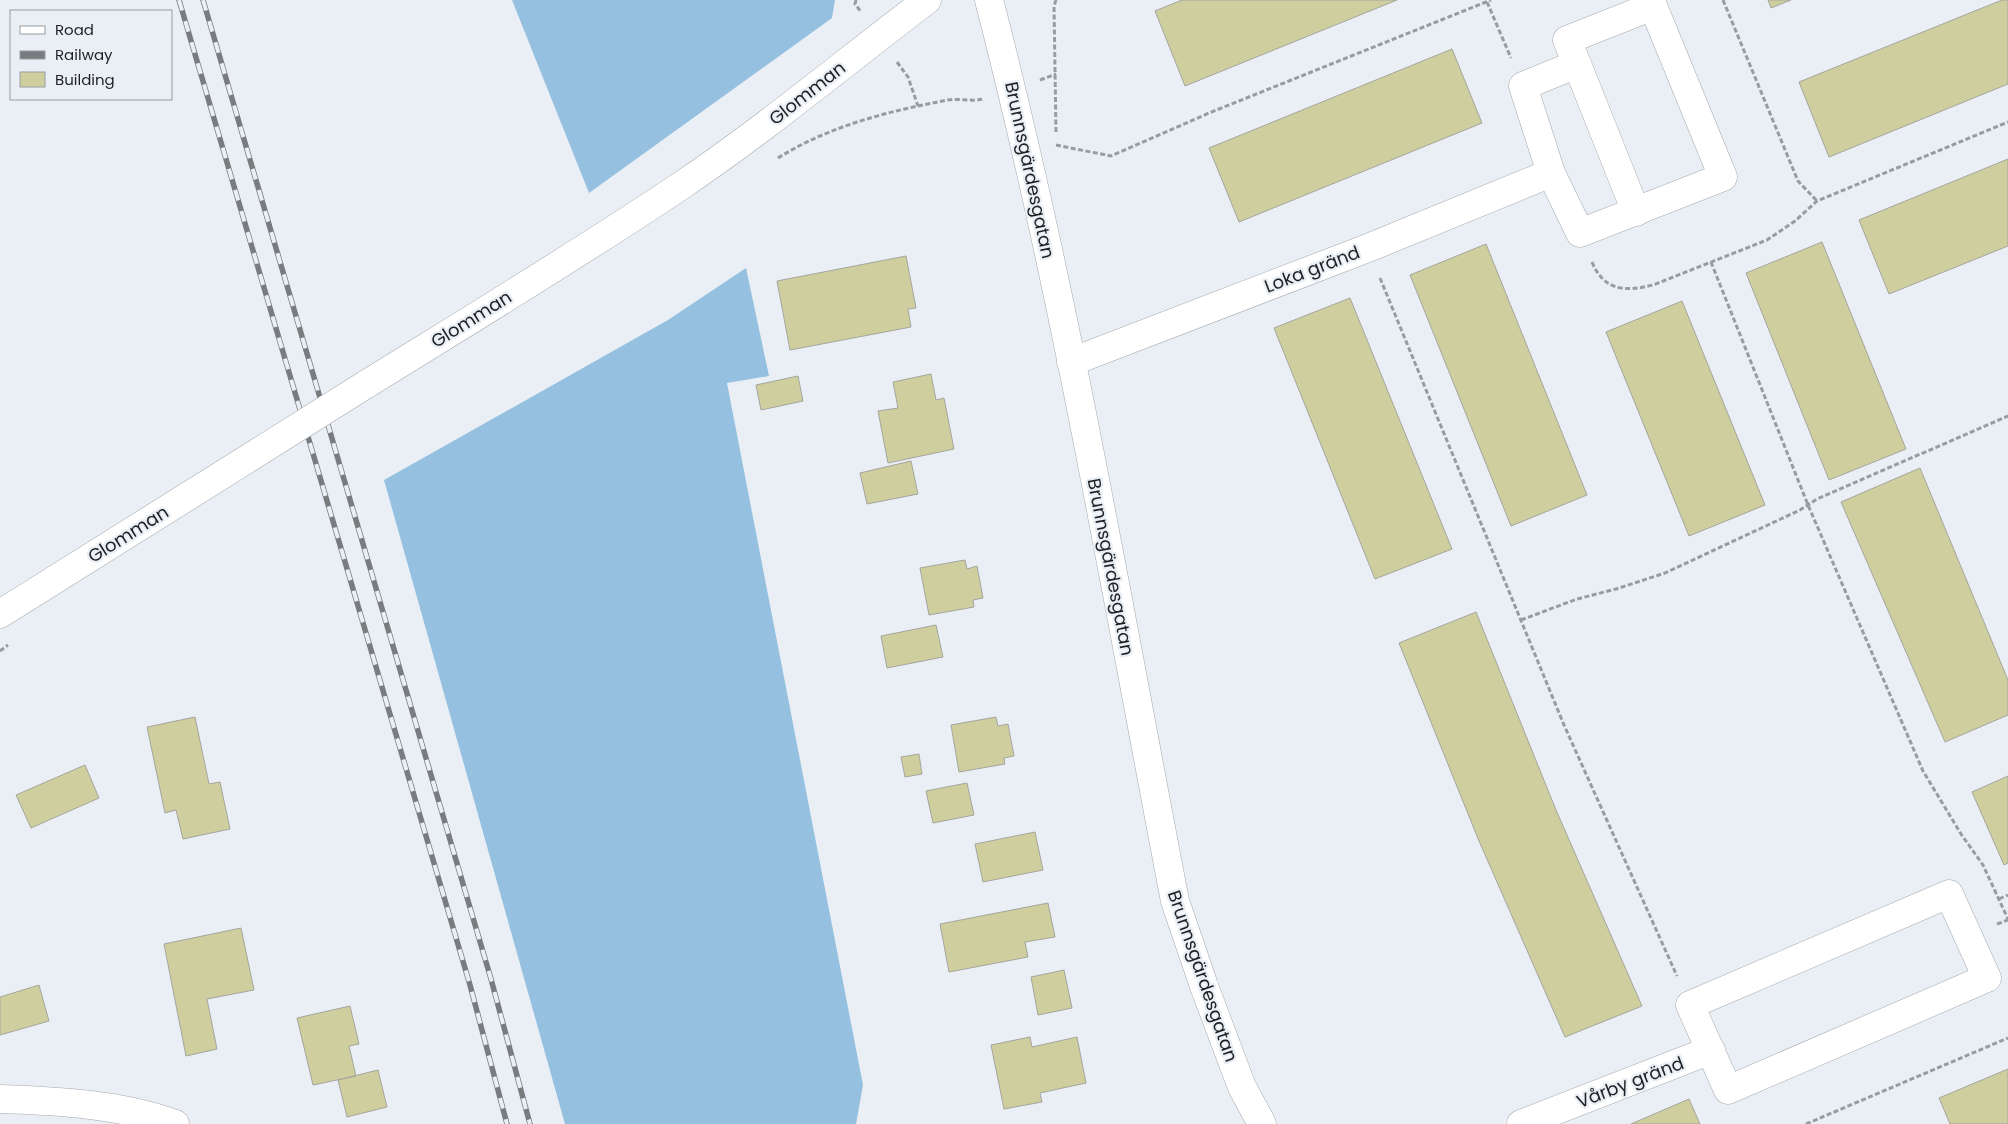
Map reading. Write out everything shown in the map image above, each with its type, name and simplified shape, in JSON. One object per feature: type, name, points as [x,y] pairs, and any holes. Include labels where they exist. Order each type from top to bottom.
[{"type":"street","name":"Glomman","points":[[0,614],[584,249],[679,186],[764,126],[927,0]]},
{"type":"street","name":"Brunnsgärdesgatan","points":[[989,0],[1032,176],[1071,362],[1175,900],[1204,986],[1242,1087],[1262,1124]]},
{"type":"street","points":[[1577,64],[1523,86],[1551,173],[1580,233],[1636,212],[1723,178],[1654,6],[1567,40],[1577,64],[1636,212]]},
{"type":"street","name":"Loka gränd","points":[[1071,362],[1368,248],[1551,173]]},
{"type":"street","points":[[1949,894],[1987,978],[1728,1090],[1690,1005],[1949,894]]},
{"type":"street","name":"Vårby gränd","points":[[1521,1124],[1711,1050]]},
{"type":"street","points":[[0,1099],[49,1100],[148,1114],[175,1124]]},
{"type":"path","points":[[1055,135],[1054,6],[1056,0]]},
{"type":"path","points":[[1723,0],[1798,182],[1817,201]]},
{"type":"path","points":[[1032,176],[1051,170],[1054,144],[1110,156],[1209,113],[1489,1],[1523,86]]},
{"type":"path","points":[[911,108],[951,99],[966,98],[977,101],[1012,89]]},
{"type":"path","points":[[1580,233],[1595,270],[1604,282],[1618,288],[1640,288],[1653,285],[1767,240],[1796,221],[1817,201],[2008,122]]},
{"type":"path","points":[[1368,248],[1564,725],[1690,1005]]},
{"type":"path","points":[[1711,262],[1808,505],[1923,771],[1961,834],[1983,865],[2008,919]]},
{"type":"path","points":[[1521,620],[1577,598],[1616,589],[1665,573],[1817,499],[2008,416]]},
{"type":"path","points":[[1999,899],[2008,895]]},
{"type":"path","points":[[1806,1124],[2008,1038]]},
{"type":"shaded area","points":[[512,0],[835,0],[832,18],[589,193]]},
{"type":"shaded area","points":[[746,268],[769,376],[727,383],[863,1085],[856,1124],[565,1124],[384,480],[668,320]]},
{"type":"building","points":[[1182,0],[1397,0],[1185,86],[1155,11]]},
{"type":"building","points":[[1768,0],[1791,0],[1771,8]]},
{"type":"building","points":[[2002,0],[2008,0],[2008,84],[1829,157],[1799,82]]},
{"type":"building","points":[[1452,49],[1482,123],[1239,222],[1209,148]]},
{"type":"building","points":[[2008,159],[2008,246],[1889,294],[1859,220]]},
{"type":"building","points":[[1822,242],[1906,449],[1829,480],[1746,273]]},
{"type":"building","points":[[1486,244],[1587,495],[1511,526],[1410,275]]},
{"type":"building","points":[[906,256],[916,308],[908,309],[911,327],[790,350],[777,281]]},
{"type":"building","points":[[1350,298],[1452,549],[1375,579],[1274,328]]},
{"type":"building","points":[[1682,301],[1765,505],[1689,536],[1606,332]]},
{"type":"building","points":[[931,374],[936,400],[944,398],[954,449],[888,463],[878,411],[898,408],[893,382]]},
{"type":"building","points":[[798,376],[803,401],[761,410],[756,385]]},
{"type":"building","points":[[911,461],[918,494],[867,504],[860,473]]},
{"type":"building","points":[[1920,468],[2008,680],[2008,715],[1945,742],[1841,502]]},
{"type":"building","points":[[965,560],[967,569],[977,566],[983,598],[973,600],[974,607],[929,615],[920,568]]},
{"type":"building","points":[[1476,612],[1556,810],[1642,1006],[1565,1037],[1479,841],[1399,643]]},
{"type":"building","points":[[936,625],[943,657],[887,668],[881,636]]},
{"type":"building","points":[[195,717],[209,784],[220,782],[230,829],[183,839],[176,810],[165,813],[147,727]]},
{"type":"building","points":[[996,717],[998,726],[1008,724],[1014,756],[1004,758],[1005,764],[959,772],[951,725]]},
{"type":"building","points":[[919,754],[922,774],[905,777],[901,757]]},
{"type":"building","points":[[85,765],[99,798],[31,828],[16,795]]},
{"type":"building","points":[[2008,776],[2008,863],[2004,865],[1972,792]]},
{"type":"building","points":[[967,783],[974,815],[933,823],[926,791]]},
{"type":"building","points":[[1035,832],[1043,870],[983,882],[975,844]]},
{"type":"building","points":[[1048,903],[1055,937],[1025,942],[1028,957],[949,972],[940,924]]},
{"type":"building","points":[[241,928],[254,990],[207,999],[217,1049],[186,1056],[164,944]]},
{"type":"building","points":[[1064,970],[1072,1008],[1038,1015],[1031,977]]},
{"type":"building","points":[[39,985],[49,1021],[0,1035],[0,997]]},
{"type":"building","points":[[350,1006],[359,1044],[349,1046],[356,1076],[313,1085],[297,1018]]},
{"type":"building","points":[[1030,1037],[1032,1047],[1077,1037],[1086,1083],[1040,1093],[1042,1102],[1004,1109],[991,1045]]},
{"type":"building","points":[[2008,1069],[2008,1124],[1950,1124],[1939,1098]]},
{"type":"building","points":[[378,1070],[387,1107],[347,1117],[338,1080]]},
{"type":"building","points":[[1689,1099],[1700,1124],[1631,1124]]},
{"type":"railway","points":[[179,0],[470,985],[507,1124]]},
{"type":"railway","points":[[203,0],[491,979],[530,1124]]}]
